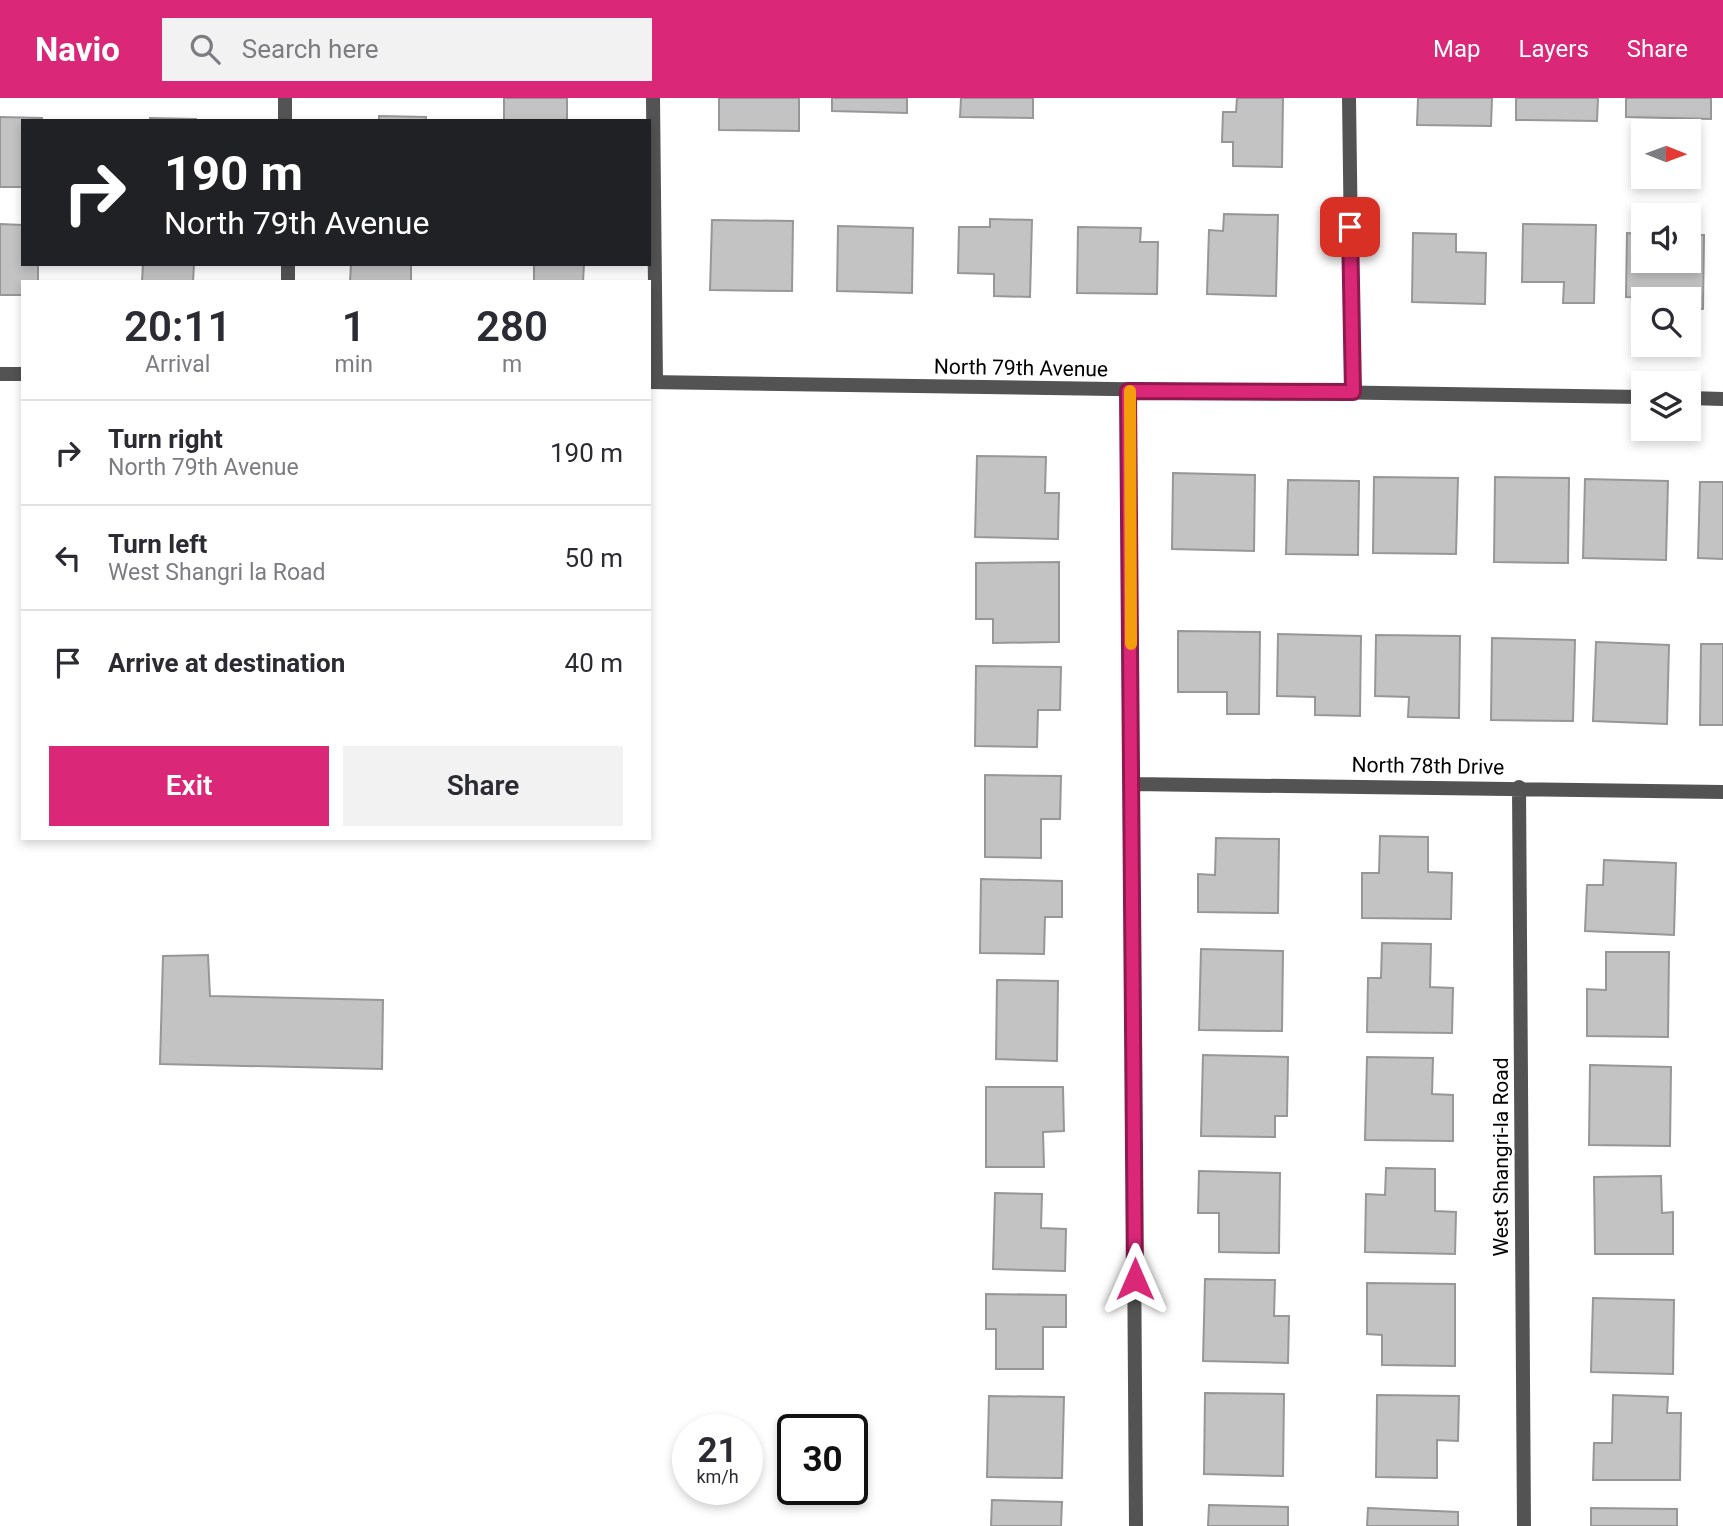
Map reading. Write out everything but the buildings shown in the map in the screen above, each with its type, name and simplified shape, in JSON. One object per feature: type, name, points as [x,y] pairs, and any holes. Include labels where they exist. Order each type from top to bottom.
[{"type":"street","points":[[285,98],[285,119]]},
{"type":"street","points":[[652,382],[653,98]]},
{"type":"street","points":[[1349,98],[1353,392]]},
{"type":"street","points":[[0,374],[21,374]]},
{"type":"street","name":"North 79th Avenue","points":[[652,382],[1631,397]]},
{"type":"street","points":[[1128,391],[1136,1526]]},
{"type":"street","points":[[1701,398],[1723,399]]},
{"type":"street","name":"North 78th Drive","points":[[1132,784],[1723,792]]},
{"type":"street","name":"West Shangri-la Road","points":[[1519,788],[1524,1526]]},
{"type":"slow traffic","points":[[1130,391],[1131,644]]},
{"type":"route","points":[[1135,1279],[1128,391],[1353,392],[1350,227]]}]
